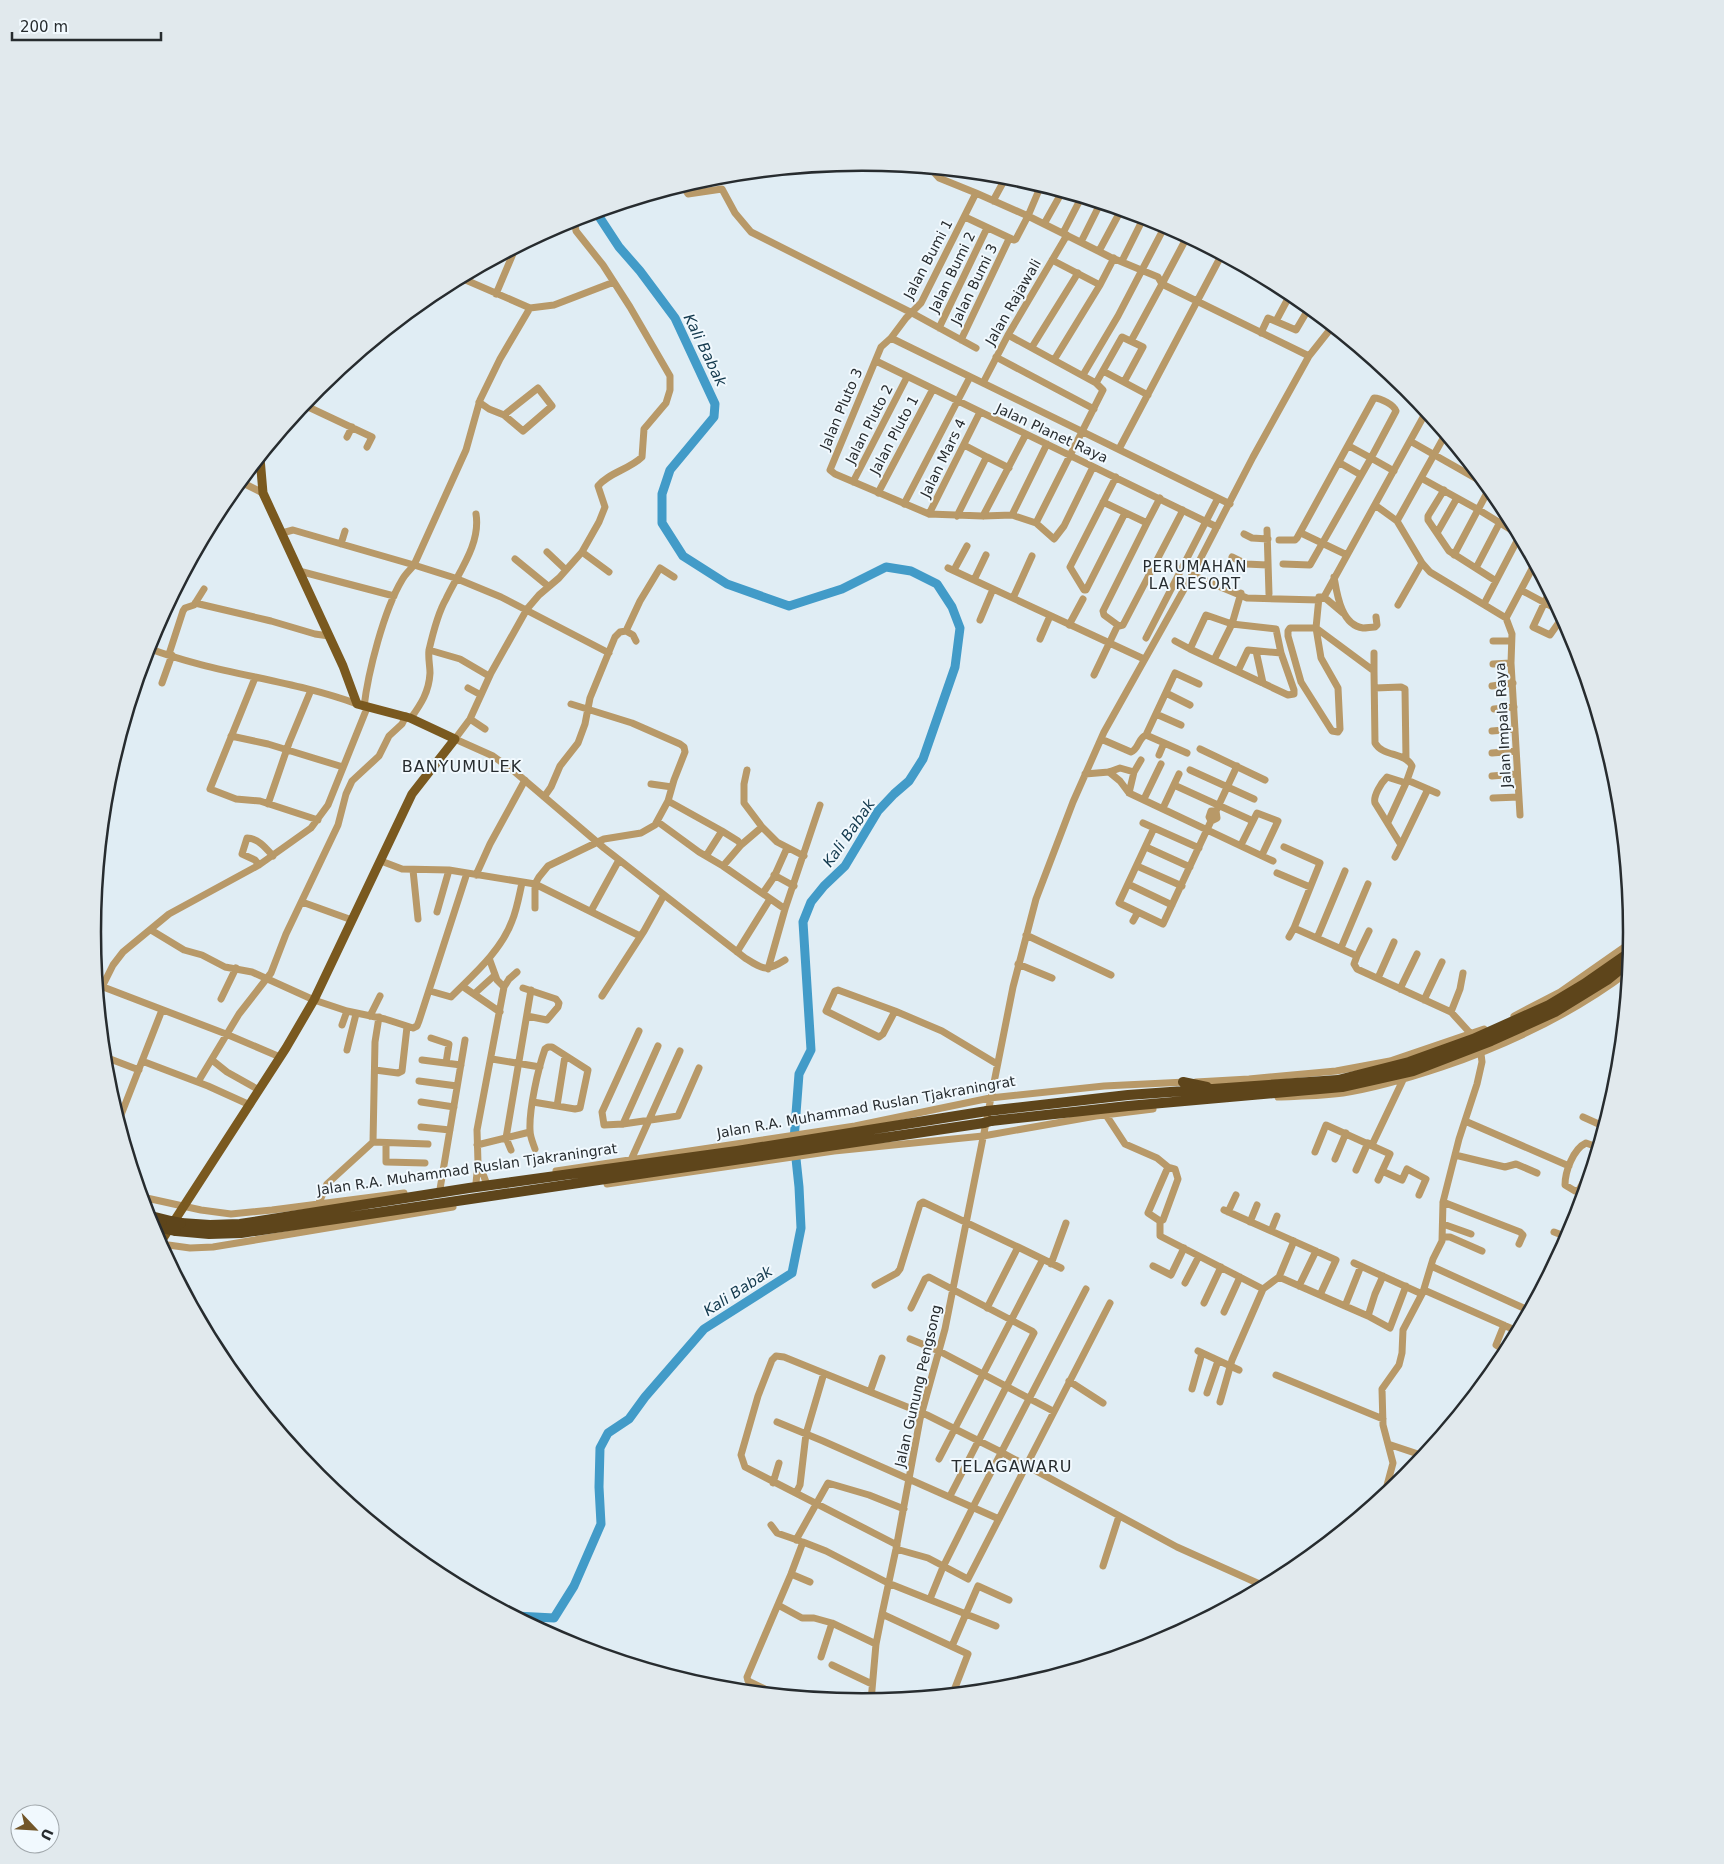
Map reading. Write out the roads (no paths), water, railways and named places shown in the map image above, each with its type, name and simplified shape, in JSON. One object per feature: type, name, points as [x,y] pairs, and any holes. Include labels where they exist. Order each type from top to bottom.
[{"type":"highway","name":"Jalan R.A. Muhammad Ruslan Tjakraningrat","points":[[831,1140],[1128,1106],[1218,1094],[1236,1088],[1338,1080],[1442,1051],[1473,1039],[1549,1005],[1622,958]]},
{"type":"highway","name":"Jalan R.A. Muhammad Ruslan Tjakraningrat","points":[[460,1195],[477,1185],[739,1155],[991,1110],[1128,1095],[1246,1095],[1342,1087],[1414,1071],[1491,1041],[1555,1012],[1607,980],[1622,968]]},
{"type":"highway","points":[[1236,1088],[1249,1079]]},
{"type":"highway","points":[[1184,1082],[1218,1094]]},
{"type":"highway","points":[[1203,1102],[1218,1094]]},
{"type":"highway","points":[[1246,1095],[1262,1098]]},
{"type":"highway","name":"Jalan R.A. Muhammad Ruslan Tjakraningrat","points":[[160,1225],[240,1224],[460,1195],[476,1198],[713,1166],[739,1155]]},
{"type":"highway","points":[[441,1189],[460,1195]]},
{"type":"highway","points":[[444,1208],[460,1195]]},
{"type":"highway","points":[[476,1198],[489,1200]]},
{"type":"highway","name":"Jalan R.A. Muhammad Ruslan Tjakraningrat","points":[[158,1219],[174,1226]]},
{"type":"main road","points":[[165,1236],[250,1105],[314,1000],[412,794],[455,739],[408,717],[363,706],[263,492],[261,466]]},
{"type":"street","points":[[937,176],[1028,216],[1114,258],[1142,269],[1158,277],[1162,284],[1310,356]]},
{"type":"street","points":[[993,201],[1002,185]]},
{"type":"street","points":[[687,192],[688,194],[722,188],[736,213],[751,232],[912,313],[976,348]]},
{"type":"street","points":[[1028,216],[1039,192]]},
{"type":"street","name":"Jalan Bumi 1","points":[[890,338],[921,303],[976,193]]},
{"type":"street","points":[[1044,224],[1059,197]]},
{"type":"street","name":"Jalan Rajawali","points":[[983,383],[1008,335],[1052,260],[1079,203]]},
{"type":"street","points":[[1081,242],[1097,209]]},
{"type":"street","points":[[965,216],[1010,239]]},
{"type":"street","name":"Jalan Bumi 3","points":[[961,340],[1010,239],[1016,239],[1028,216]]},
{"type":"street","points":[[1099,251],[1118,216]]},
{"type":"street","points":[[1122,261],[1141,224]]},
{"type":"street","points":[[575,227],[576,231],[614,282],[667,370],[671,381],[670,390],[664,408],[644,429],[642,457],[602,481],[598,486],[597,488],[605,507],[599,522],[582,552],[527,609],[489,676],[470,719],[455,739],[493,756],[525,780],[619,860],[737,952],[758,966],[768,969],[785,960]]},
{"type":"street","name":"Jalan Bumi 2","points":[[939,328],[987,228]]},
{"type":"street","points":[[1083,375],[1118,316],[1161,233]]},
{"type":"street","points":[[1131,341],[1184,243]]},
{"type":"street","points":[[496,294],[511,258]]},
{"type":"street","points":[[1054,360],[1100,285],[1114,258]]},
{"type":"street","points":[[1052,260],[1100,285]]},
{"type":"street","points":[[1119,449],[1218,261]]},
{"type":"street","points":[[1032,347],[1078,273]]},
{"type":"street","points":[[468,281],[530,308],[554,304],[614,282]]},
{"type":"street","points":[[1276,321],[1287,300]]},
{"type":"street","points":[[103,983],[123,952],[174,910],[273,856],[311,828],[328,805],[363,706],[376,650],[394,596],[402,580],[414,565],[466,450],[480,402],[500,359],[530,308]]},
{"type":"street","points":[[1261,333],[1267,318],[1296,330],[1306,314]]},
{"type":"street","name":"Jalan Gunung Pengsong","points":[[871,1693],[876,1644],[922,1413],[954,1290],[997,1064],[1018,964],[1036,899],[1085,774],[1101,739],[1193,573],[1253,457],[1310,356],[1329,331]]},
{"type":"street","points":[[1008,335],[1083,375],[1103,390],[1036,523]]},
{"type":"street","points":[[1096,383],[1122,337],[1143,348],[1124,382]]},
{"type":"street","name":"Jalan Pluto 3","points":[[853,482],[831,471],[830,468],[881,347],[890,338]]},
{"type":"street","name":"Jalan Planet Raya","points":[[890,338],[1230,504]]},
{"type":"street","points":[[996,358],[1094,409]]},
{"type":"street","name":"Jalan Planet Raya","points":[[876,361],[1217,527]]},
{"type":"street","points":[[1103,371],[1148,395]]},
{"type":"street","name":"Jalan Pluto 2","points":[[853,482],[906,376]]},
{"type":"street","points":[[904,504],[970,377]]},
{"type":"street","points":[[480,402],[489,409],[504,416],[523,432],[552,406],[538,388],[504,416]]},
{"type":"street","name":"Jalan Pluto 1","points":[[878,493],[933,389]]},
{"type":"street","points":[[1279,540],[1296,540],[1301,533],[1373,400],[1378,398],[1394,407],[1396,412],[1310,565],[1283,564]]},
{"type":"street","points":[[311,408],[372,437],[367,446]]},
{"type":"street","name":"Jalan Mars 4","points":[[929,514],[980,412]]},
{"type":"street","points":[[1374,672],[1316,628],[1289,629],[1288,636],[1301,682],[1332,731],[1338,732],[1340,729],[1340,693],[1337,684],[1322,662],[1316,628],[1320,598],[1347,555],[1423,418]]},
{"type":"street","points":[[347,437],[352,427]]},
{"type":"street","points":[[983,516],[1026,434]]},
{"type":"street","points":[[1397,521],[1442,440]]},
{"type":"street","points":[[1410,441],[1470,475]]},
{"type":"street","points":[[1012,515],[1048,444]]},
{"type":"street","points":[[964,445],[1009,468]]},
{"type":"street","points":[[1349,446],[1394,470]]},
{"type":"street","points":[[957,516],[987,457]]},
{"type":"street","points":[[1340,463],[1361,475]]},
{"type":"street","points":[[853,482],[929,514],[957,516],[1012,515],[1036,523],[1054,538],[1062,529],[1093,467]]},
{"type":"street","points":[[1116,477],[1071,565],[1071,570],[1081,588],[1086,590],[1125,513]]},
{"type":"street","points":[[1421,478],[1505,526]]},
{"type":"street","points":[[247,485],[263,492]]},
{"type":"street","points":[[1444,490],[1428,518],[1437,534],[1448,550],[1454,555],[1496,581]]},
{"type":"street","points":[[1454,555],[1486,496]]},
{"type":"street","points":[[1160,498],[1103,611],[1104,615],[1119,626],[1123,625],[1183,510]]},
{"type":"street","points":[[1146,638],[1218,498]]},
{"type":"street","points":[[1437,534],[1457,498]]},
{"type":"street","points":[[1104,502],[1147,524]]},
{"type":"street","points":[[1375,505],[1397,521],[1422,563],[1430,572],[1506,618],[1531,571]]},
{"type":"street","points":[[198,1082],[226,1034],[254,992],[268,979],[286,934],[338,825],[349,787],[358,774],[379,756],[389,736],[424,700],[430,672],[429,650],[444,601],[475,538],[476,514]]},
{"type":"street","points":[[1476,568],[1500,522]]},
{"type":"street","points":[[280,529],[293,530],[455,578],[527,609],[608,653]]},
{"type":"street","points":[[1267,530],[1269,594]]},
{"type":"street","points":[[341,544],[344,531]]},
{"type":"street","points":[[1301,533],[1347,555]]},
{"type":"street","points":[[1244,534],[1252,538],[1268,539]]},
{"type":"street","points":[[1484,604],[1515,542]]},
{"type":"street","points":[[967,546],[951,569],[1144,659]]},
{"type":"street","points":[[547,552],[566,570]]},
{"type":"street","points":[[582,552],[609,572]]},
{"type":"street","points":[[974,580],[986,555]]},
{"type":"street","points":[[1013,598],[1032,556]]},
{"type":"street","points":[[1232,557],[1246,564],[1267,565]]},
{"type":"street","points":[[515,559],[548,586]]},
{"type":"street","points":[[1398,605],[1422,563]]},
{"type":"street","points":[[626,631],[640,601],[660,568],[674,577]]},
{"type":"street","points":[[299,572],[394,596]]},
{"type":"street","points":[[1193,573],[1241,594],[1320,598],[1362,628],[1376,627],[1376,617]]},
{"type":"street","points":[[1334,577],[1343,613]]},
{"type":"street","points":[[162,683],[168,654],[183,611],[194,603],[204,589]]},
{"type":"street","points":[[980,620],[993,589]]},
{"type":"street","points":[[1521,590],[1548,605]]},
{"type":"street","points":[[1241,594],[1284,596]]},
{"type":"street","points":[[1214,660],[1232,624],[1241,594]]},
{"type":"street","points":[[1069,625],[1083,598]]},
{"type":"street","points":[[1546,600],[1533,625],[1534,628],[1550,635],[1557,625]]},
{"type":"street","points":[[194,603],[271,620],[314,634],[329,636]]},
{"type":"street","points":[[1175,641],[1288,695],[1294,694],[1275,627],[1232,624],[1206,615],[1190,648]]},
{"type":"street","points":[[1040,639],[1050,616]]},
{"type":"street","name":"Jalan Impala Raya","points":[[1506,618],[1512,637],[1520,815]]},
{"type":"street","points":[[1094,675],[1116,630]]},
{"type":"street","points":[[544,797],[551,787],[560,766],[578,743],[590,698],[617,634],[626,631],[633,635],[636,641]]},
{"type":"street","points":[[1493,641],[1512,637]]},
{"type":"street","points":[[156,650],[256,678],[311,690],[363,706]]},
{"type":"street","points":[[429,650],[460,659],[489,676]]},
{"type":"street","points":[[1238,670],[1248,650],[1281,653]]},
{"type":"street","points":[[1256,651],[1263,683]]},
{"type":"street","points":[[1374,653],[1376,743],[1381,749],[1406,759],[1412,766],[1407,782],[1388,822]]},
{"type":"street","points":[[1493,664],[1512,663]]},
{"type":"street","points":[[1101,739],[1131,752],[1135,749],[1140,738],[1146,735],[1175,673],[1199,684]]},
{"type":"street","points":[[256,678],[210,789],[228,796],[253,800],[318,820]]},
{"type":"street","points":[[1492,686],[1513,683]]},
{"type":"street","points":[[1375,688],[1399,687],[1405,689],[1406,759]]},
{"type":"street","points":[[468,688],[481,695]]},
{"type":"street","points":[[268,804],[311,690]]},
{"type":"street","points":[[1166,693],[1190,705]]},
{"type":"street","points":[[535,908],[536,884],[548,866],[597,842],[611,837],[641,833],[658,822],[668,801],[685,752],[684,747],[632,723],[571,704]]},
{"type":"street","points":[[1494,708],[1514,707]]},
{"type":"street","points":[[1156,714],[1181,725]]},
{"type":"street","points":[[470,719],[485,729]]},
{"type":"street","points":[[1492,731],[1515,729]]},
{"type":"street","points":[[1146,735],[1186,753]]},
{"type":"street","points":[[231,736],[343,767]]},
{"type":"street","points":[[1159,755],[1164,743]]},
{"type":"street","points":[[1200,750],[1265,780]]},
{"type":"street","points":[[1492,753],[1516,750]]},
{"type":"street","points":[[1129,793],[1134,772],[1141,760]]},
{"type":"street","points":[[1144,800],[1161,764]]},
{"type":"street","points":[[1154,828],[1118,903],[1163,924],[1212,821],[1218,818],[1217,808],[1237,766]]},
{"type":"street","points":[[1085,774],[1109,772],[1120,768],[1134,772]]},
{"type":"street","points":[[747,770],[744,784],[744,803],[762,827],[777,842],[804,856]]},
{"type":"street","points":[[1190,770],[1254,799]]},
{"type":"street","points":[[1109,772],[1120,781],[1129,793],[1273,861]]},
{"type":"street","points":[[1162,808],[1180,774]]},
{"type":"street","points":[[1492,776],[1517,774]]},
{"type":"street","points":[[1401,845],[1375,803],[1374,799],[1383,780],[1387,777],[1437,793]]},
{"type":"street","points":[[476,875],[490,844],[525,780]]},
{"type":"street","points":[[651,784],[672,787]]},
{"type":"street","points":[[1174,785],[1217,808],[1253,821]]},
{"type":"street","points":[[1395,857],[1428,789]]},
{"type":"street","points":[[1493,798],[1519,797]]},
{"type":"street","points":[[668,801],[722,831],[741,845]]},
{"type":"street","points":[[768,969],[785,910],[820,805]]},
{"type":"street","points":[[1241,845],[1257,813],[1278,821],[1262,855]]},
{"type":"street","points":[[658,822],[785,910]]},
{"type":"street","points":[[1144,823],[1199,848]]},
{"type":"street","points":[[723,866],[741,845],[762,827]]},
{"type":"street","points":[[706,856],[722,831]]},
{"type":"street","points":[[259,865],[253,858],[242,854],[247,838],[258,842],[273,856]]},
{"type":"street","points":[[1146,847],[1190,867]]},
{"type":"street","points":[[1284,847],[1320,862],[1289,937]]},
{"type":"street","points":[[763,893],[788,848]]},
{"type":"street","points":[[591,911],[619,860]]},
{"type":"street","points":[[381,861],[397,868],[449,870],[536,884],[640,936]]},
{"type":"street","points":[[1137,866],[1182,886]]},
{"type":"street","points":[[413,870],[418,919]]},
{"type":"street","points":[[436,912],[449,870]]},
{"type":"street","points":[[1317,938],[1345,871]]},
{"type":"street","points":[[151,930],[184,950],[202,955],[225,967],[249,971],[314,1000],[356,1014],[379,1017],[407,1028],[414,1028],[417,1026],[430,991],[467,873]]},
{"type":"street","points":[[1277,873],[1310,887]]},
{"type":"street","points":[[774,875],[794,886]]},
{"type":"street","points":[[430,991],[450,997],[489,958],[504,939],[512,922],[522,883]]},
{"type":"street","points":[[1128,884],[1172,906]]},
{"type":"street","points":[[1341,948],[1368,884]]},
{"type":"street","points":[[602,996],[664,895]]},
{"type":"street","points":[[737,952],[770,899]]},
{"type":"street","points":[[302,902],[352,920]]},
{"type":"street","points":[[1133,921],[1138,912]]},
{"type":"street","points":[[1294,928],[1357,956]]},
{"type":"street","points":[[1370,932],[1357,956],[1355,966],[1451,1012],[1471,1034]]},
{"type":"street","points":[[1026,935],[1111,975]]},
{"type":"street","points":[[1378,978],[1394,942]]},
{"type":"street","name":"Jalan R.A. Muhammad Ruslan Tjakraningrat","points":[[150,1199],[215,1213],[231,1214],[318,1205],[477,1185],[631,1160],[739,1155],[831,1140],[990,1098],[1104,1086],[1249,1079],[1336,1071],[1390,1061],[1471,1034],[1513,1016],[1560,992],[1622,949]]},
{"type":"street","points":[[1400,989],[1417,954]]},
{"type":"street","points":[[489,958],[495,975],[504,988]]},
{"type":"street","points":[[1424,1000],[1442,962]]},
{"type":"street","points":[[1018,964],[1052,978]]},
{"type":"street","points":[[221,999],[236,968]]},
{"type":"street","points":[[477,1185],[479,1121],[504,988],[516,972]]},
{"type":"street","points":[[1451,1012],[1460,989],[1463,973]]},
{"type":"street","points":[[474,994],[495,975]]},
{"type":"street","name":"Jalan R.A. Muhammad Ruslan Tjakraningrat","points":[[831,1140],[983,1136],[1106,1114],[1203,1102],[1310,1096],[1344,1092],[1402,1080],[1481,1054],[1553,1021],[1621,977]]},
{"type":"street","points":[[465,988],[500,1012]]},
{"type":"street","points":[[523,988],[556,999],[558,1004],[547,1020],[527,1016]]},
{"type":"street","points":[[104,990],[226,1034],[280,1057]]},
{"type":"street","points":[[511,1150],[506,1138],[531,990]]},
{"type":"street","points":[[895,1011],[879,1037],[826,1011],[835,992],[838,990],[895,1011],[942,1032],[997,1064]]},
{"type":"street","points":[[370,1016],[380,996]]},
{"type":"street","points":[[123,1110],[162,1010]]},
{"type":"street","points":[[342,1025],[347,1011]]},
{"type":"street","points":[[347,1050],[356,1014]]},
{"type":"street","points":[[318,1205],[327,1184],[373,1142],[375,1042],[379,1017]]},
{"type":"street","points":[[375,1070],[398,1073],[402,1071],[407,1028]]},
{"type":"street","points":[[639,1031],[602,1112],[604,1124],[623,1124],[678,1116],[699,1068]]},
{"type":"street","points":[[431,1038],[449,1044],[446,1063]]},
{"type":"street","points":[[441,1189],[465,1040]]},
{"type":"street","points":[[623,1124],[658,1046]]},
{"type":"street","points":[[534,1102],[580,1108],[588,1074],[586,1069],[552,1047],[547,1047],[540,1067],[534,1102],[530,1132],[535,1149]]},
{"type":"street","points":[[631,1160],[680,1051]]},
{"type":"street","points":[[1389,1480],[1393,1463],[1383,1419],[1382,1389],[1399,1365],[1402,1353],[1403,1330],[1423,1291],[1430,1266],[1443,1237],[1443,1202],[1479,1077],[1482,1062],[1481,1054]]},
{"type":"street","points":[[558,1106],[566,1056]]},
{"type":"street","points":[[492,1059],[540,1067]]},
{"type":"street","points":[[113,1060],[138,1070]]},
{"type":"street","points":[[212,1060],[227,1072],[259,1090]]},
{"type":"street","points":[[422,1060],[460,1065]]},
{"type":"street","points":[[142,1061],[198,1082],[250,1105]]},
{"type":"street","points":[[1356,1170],[1402,1080]]},
{"type":"street","points":[[419,1081],[457,1086]]},
{"type":"street","points":[[421,1102],[454,1107]]},
{"type":"street","points":[[1106,1114],[1125,1144],[1157,1158],[1168,1168],[1175,1169],[1178,1179],[1160,1221],[1160,1236],[1263,1289]]},
{"type":"street","points":[[1583,1117],[1598,1124]]},
{"type":"street","points":[[1465,1121],[1569,1166]]},
{"type":"street","points":[[1315,1152],[1326,1124],[1390,1154],[1378,1180]]},
{"type":"street","points":[[420,1127],[450,1130]]},
{"type":"street","points":[[477,1144],[530,1132]]},
{"type":"street","points":[[1334,1159],[1346,1133]]},
{"type":"street","points":[[373,1142],[428,1144]]},
{"type":"street","points":[[386,1143],[386,1162],[425,1163]]},
{"type":"street","points":[[1577,1190],[1565,1184],[1569,1166],[1583,1144],[1592,1145]]},
{"type":"street","points":[[1455,1155],[1505,1167],[1516,1164],[1537,1173]]},
{"type":"street","name":"Jalan R.A. Muhammad Ruslan Tjakraningrat","points":[[169,1245],[190,1248],[213,1247],[489,1200],[713,1166]]},
{"type":"street","points":[[1160,1221],[1148,1213],[1168,1168]]},
{"type":"street","points":[[1382,1171],[1402,1180],[1407,1169],[1426,1179],[1419,1195]]},
{"type":"street","points":[[1236,1195],[1226,1211],[1336,1260],[1320,1295]]},
{"type":"street","points":[[875,1284],[897,1273],[900,1269],[908,1239],[922,1202],[1060,1268]]},
{"type":"street","points":[[1443,1202],[1520,1232],[1523,1235],[1519,1244]]},
{"type":"street","points":[[1250,1222],[1257,1205]]},
{"type":"street","points":[[1271,1231],[1277,1216]]},
{"type":"street","points":[[1051,1264],[1066,1223]]},
{"type":"street","points":[[1443,1224],[1472,1234]]},
{"type":"street","points":[[1554,1232],[1560,1234]]},
{"type":"street","points":[[1443,1237],[1450,1237],[1482,1252]]},
{"type":"street","points":[[1220,1402],[1230,1367],[1263,1289],[1279,1277],[1294,1241]]},
{"type":"street","points":[[988,1308],[1018,1247]]},
{"type":"street","points":[[1152,1266],[1171,1275],[1184,1248]]},
{"type":"street","points":[[1300,1286],[1316,1251]]},
{"type":"street","points":[[1185,1283],[1199,1256]]},
{"type":"street","points":[[939,1458],[1043,1260]]},
{"type":"street","points":[[1345,1306],[1358,1265],[1511,1328]]},
{"type":"street","points":[[1430,1266],[1523,1308]]},
{"type":"street","points":[[1204,1302],[1221,1267]]},
{"type":"street","points":[[1368,1316],[1383,1276]]},
{"type":"street","points":[[1224,1312],[1240,1277]]},
{"type":"street","points":[[1279,1277],[1368,1316],[1390,1328],[1406,1286]]},
{"type":"street","points":[[911,1308],[927,1278],[1012,1320],[1034,1334],[950,1496]]},
{"type":"street","points":[[930,1599],[943,1567],[973,1507],[1086,1289]]},
{"type":"street","points":[[1110,1303],[1053,1411],[1027,1466],[968,1579],[928,1558],[896,1547],[745,1467],[741,1455],[758,1396],[772,1360],[780,1356],[922,1413],[1002,1452],[1027,1466],[1176,1547],[1256,1582]]},
{"type":"street","points":[[1500,1347],[1496,1345],[1504,1325]]},
{"type":"street","points":[[910,1339],[939,1351],[1053,1411]]},
{"type":"street","points":[[1192,1389],[1200,1352],[1239,1370]]},
{"type":"street","points":[[870,1392],[882,1358]]},
{"type":"street","points":[[1207,1394],[1218,1361]]},
{"type":"street","points":[[796,1493],[800,1485],[806,1434],[824,1373]]},
{"type":"street","points":[[1276,1375],[1383,1419]]},
{"type":"street","points":[[1069,1381],[1103,1403]]},
{"type":"street","points":[[777,1422],[999,1519]]},
{"type":"street","points":[[1388,1444],[1416,1453]]},
{"type":"street","points":[[773,1483],[779,1463]]},
{"type":"street","points":[[756,1685],[746,1678],[791,1574],[799,1541],[827,1484],[869,1495],[904,1509]]},
{"type":"street","points":[[1103,1566],[1119,1516]]},
{"type":"street","points":[[771,1525],[777,1533],[826,1550],[888,1583],[996,1626]]},
{"type":"street","points":[[791,1574],[810,1582]]},
{"type":"street","points":[[952,1646],[979,1586],[1009,1600]]},
{"type":"street","points":[[778,1605],[802,1618],[814,1618],[832,1624],[876,1644]]},
{"type":"street","points":[[882,1614],[968,1654],[955,1687]]},
{"type":"street","points":[[820,1657],[832,1624]]},
{"type":"street","points":[[832,1665],[872,1684]]},
{"type":"waterway","name":"Kali Babak","points":[[532,1617],[554,1618],[574,1586],[601,1524],[599,1487],[600,1448],[608,1433],[629,1419],[645,1397],[704,1329],[792,1273],[801,1228],[794,1140],[799,1074],[811,1050],[803,922],[811,902],[824,886],[845,866],[878,811],[909,781],[923,759],[955,667],[960,628],[952,607],[937,584],[911,571],[886,567],[842,589],[789,606],[727,584],[683,556],[662,523],[662,494],[670,470],[714,417],[715,404],[675,318],[640,271],[619,247],[600,218]]},
{"type":"district","name":"PERUMAHAN LA RESORT","points":[[1195,576]]},
{"type":"district","name":"BANYUMULEK","points":[[462,766]]},
{"type":"district","name":"TELAGAWARU","points":[[1012,1466]]}]
